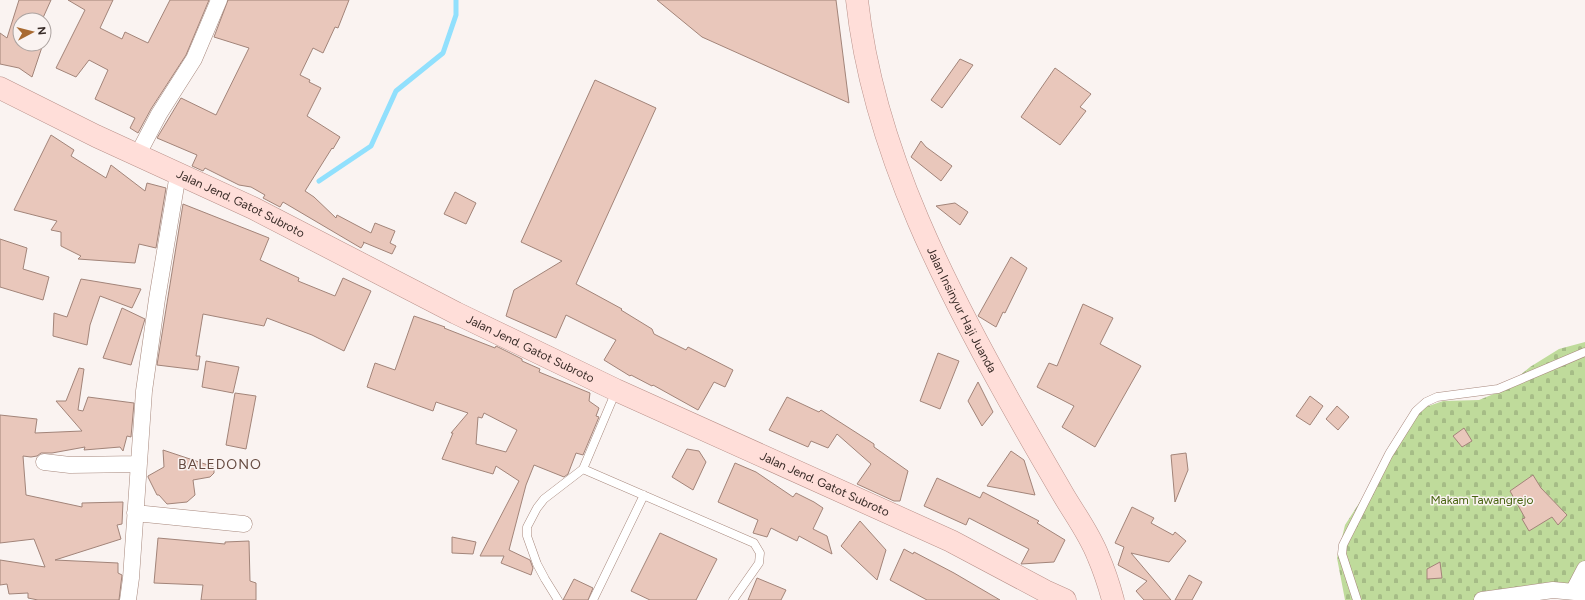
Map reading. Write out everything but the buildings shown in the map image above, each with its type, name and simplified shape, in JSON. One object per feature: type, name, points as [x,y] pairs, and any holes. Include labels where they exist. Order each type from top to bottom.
[{"type":"main road","name":"Jalan Insinyur Haji Juanda","points":[[857,0],[864,45],[878,105],[911,204],[954,298],[1022,423],[1064,496],[1084,526],[1098,555],[1113,600]]},
{"type":"main road","name":"Jalan Jend. Gatot Subroto","points":[[0,88],[137,156],[253,208],[456,313],[616,390],[951,541],[1045,591],[1066,600]]},
{"type":"street","points":[[137,156],[159,114],[194,59],[219,0]]},
{"type":"street","points":[[128,600],[131,578],[145,383],[156,300],[178,174]]},
{"type":"street","points":[[44,462],[70,465],[139,464]]},
{"type":"street","points":[[135,513],[244,524]]},
{"type":"street","points":[[1482,600],[1553,590],[1579,592],[1585,569]]},
{"type":"lane","points":[[1357,600],[1342,554],[1343,545],[1385,461],[1416,411],[1426,402],[1437,398],[1498,389],[1585,352]]},
{"type":"lane","points":[[558,600],[537,564],[527,536],[527,527],[537,508],[544,499],[583,469],[616,390]]},
{"type":"lane","points":[[583,469],[754,543],[758,547],[760,553],[759,562],[733,600]]},
{"type":"lane","points":[[593,600],[644,495]]},
{"type":"green space","name":"Makam Tawangrejo","points":[[1585,342],[1585,599],[1568,592],[1479,600],[1345,600],[1337,558],[1345,525],[1420,409],[1443,401],[1479,400],[1501,391],[1530,367],[1559,349]]},
{"type":"waterway","points":[[319,181],[371,146],[396,91],[443,53],[456,15],[456,0]]},
{"type":"district","name":"BALEDONO","points":[[220,464]]}]
